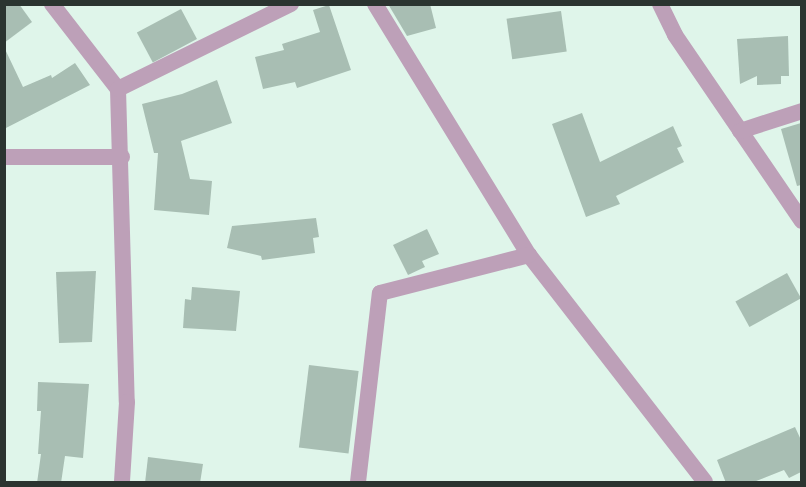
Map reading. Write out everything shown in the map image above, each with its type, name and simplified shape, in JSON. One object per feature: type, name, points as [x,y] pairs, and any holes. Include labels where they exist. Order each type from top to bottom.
[{"type":"street","points":[[52,4],[118,89],[122,157],[127,402],[122,483]]},
{"type":"street","points":[[118,89],[291,4]]},
{"type":"street","points":[[375,4],[529,255],[705,483]]},
{"type":"street","points":[[660,4],[675,35],[801,221]]},
{"type":"street","points":[[740,131],[801,111]]},
{"type":"street","points":[[4,157],[122,157]]},
{"type":"street","points":[[358,483],[380,293],[529,255]]},
{"type":"building","points":[[4,4],[19,4],[32,22],[4,43]]},
{"type":"building","points":[[388,4],[430,4],[436,28],[407,36]]},
{"type":"building","points":[[329,5],[351,70],[297,88],[295,82],[263,89],[255,57],[284,50],[282,44],[320,32],[313,10]]},
{"type":"building","points":[[181,9],[197,39],[153,62],[137,32]]},
{"type":"building","points":[[561,11],[567,52],[512,59],[507,19]]},
{"type":"building","points":[[788,36],[789,76],[781,76],[781,84],[757,85],[757,76],[740,84],[737,39]]},
{"type":"building","points":[[4,47],[23,87],[51,75],[52,78],[75,63],[90,85],[4,129]]},
{"type":"building","points":[[217,80],[232,123],[181,141],[190,179],[212,181],[209,215],[154,210],[158,153],[154,153],[142,104],[182,94]]},
{"type":"building","points":[[582,113],[600,162],[673,126],[682,146],[677,148],[684,162],[616,196],[620,204],[586,217],[552,124]]},
{"type":"building","points":[[801,123],[801,185],[797,186],[781,129]]},
{"type":"building","points":[[316,218],[319,237],[313,238],[315,253],[262,260],[261,256],[227,248],[232,226]]},
{"type":"building","points":[[427,229],[439,254],[422,261],[425,267],[408,275],[393,245]]},
{"type":"building","points":[[96,271],[92,342],[59,343],[56,272]]},
{"type":"building","points":[[787,273],[801,298],[749,327],[735,302]]},
{"type":"building","points":[[192,287],[240,291],[236,331],[183,328],[185,299],[191,300]]},
{"type":"building","points":[[309,365],[359,371],[349,453],[299,447]]},
{"type":"building","points":[[38,382],[89,384],[83,458],[65,456],[61,483],[37,483],[41,454],[38,454],[41,411],[37,411]]},
{"type":"building","points":[[795,427],[801,440],[801,472],[789,478],[784,470],[751,483],[726,483],[717,460]]},
{"type":"building","points":[[148,457],[203,464],[200,483],[145,483]]}]
